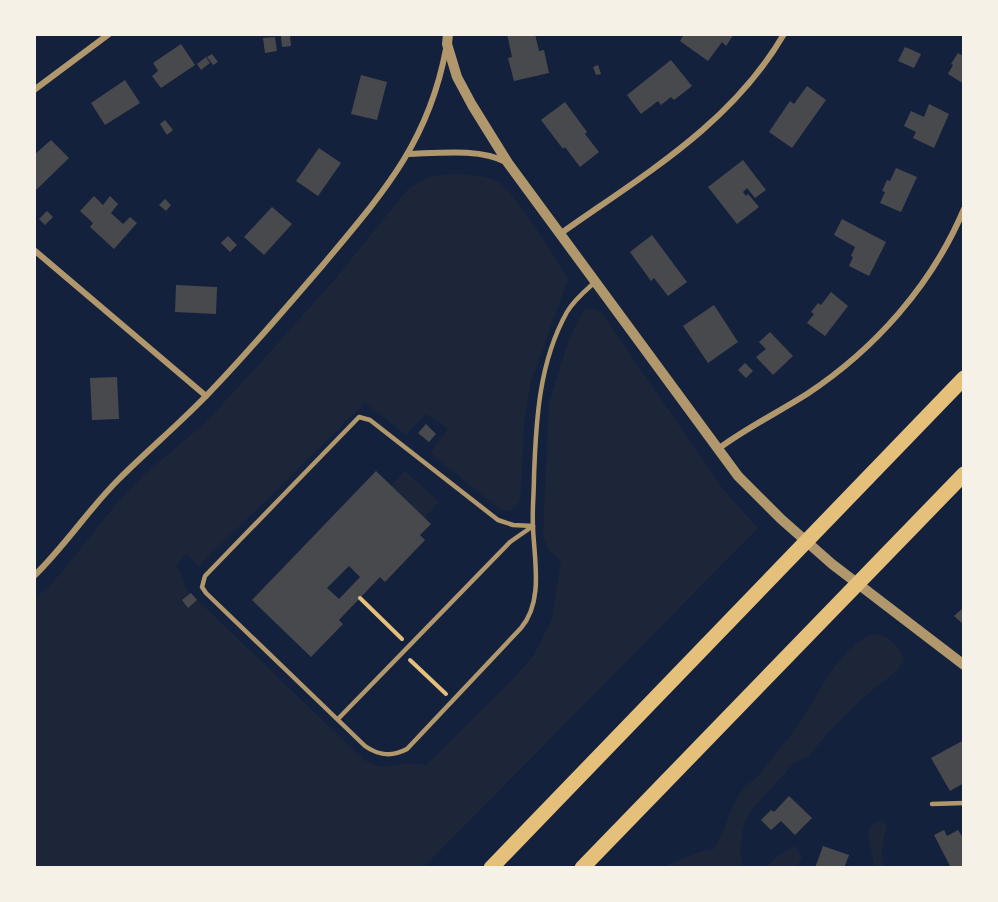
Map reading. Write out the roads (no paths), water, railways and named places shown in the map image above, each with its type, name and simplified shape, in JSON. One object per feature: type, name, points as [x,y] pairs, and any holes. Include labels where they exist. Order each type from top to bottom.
[{"type":"highway","points":[[490,867],[963,378]]},
{"type":"highway","points":[[582,867],[963,474]]},
{"type":"street","points":[[34,90],[109,34]]},
{"type":"street","points":[[560,235],[718,118],[747,87],[784,34]]},
{"type":"street","points":[[34,576],[111,488],[206,396],[276,320],[376,201],[409,154],[436,94],[448,39]]},
{"type":"street","points":[[448,39],[461,85],[508,163],[717,450],[752,490],[832,564],[963,665]]},
{"type":"street","points":[[409,154],[464,153],[488,156],[508,163]]},
{"type":"street","points":[[717,450],[743,431],[824,382],[873,340],[909,302],[930,273],[947,247],[963,209]]},
{"type":"street","points":[[34,250],[206,396]]},
{"type":"lane","points":[[533,526],[513,525],[498,520],[364,417],[355,419],[205,576],[202,582],[206,593],[370,750],[382,754],[395,754],[412,744],[521,628],[531,613],[535,595],[536,560],[533,526],[537,410],[548,362],[567,312],[595,282]]},
{"type":"lane","points":[[338,720],[510,542],[533,526]]},
{"type":"lane","points":[[932,804],[963,803]]}]
